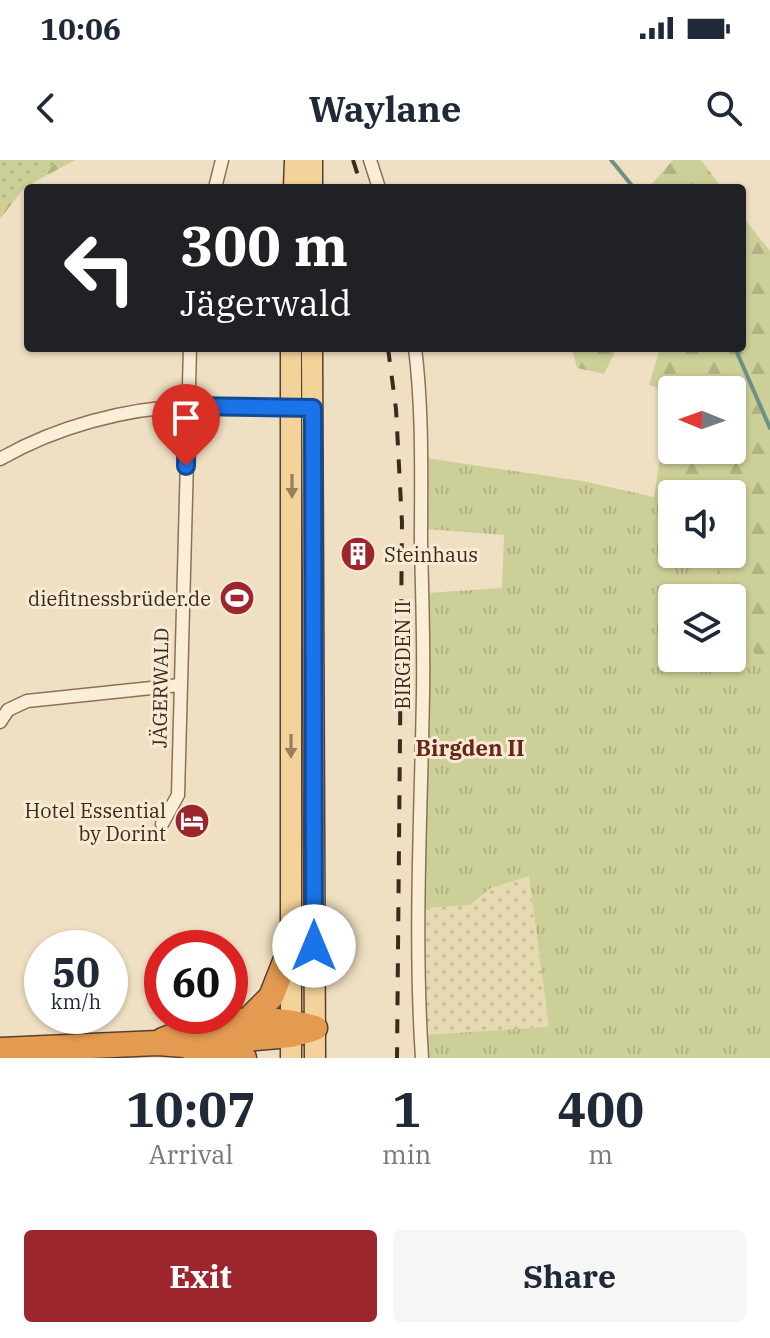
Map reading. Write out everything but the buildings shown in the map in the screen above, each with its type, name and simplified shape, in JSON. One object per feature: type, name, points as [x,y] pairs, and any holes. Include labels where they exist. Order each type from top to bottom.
[{"type":"highway","points":[[248,1020],[271,997],[290,949]]},
{"type":"highway","points":[[248,1021],[291,1038]]},
{"type":"highway","points":[[191,1048],[209,1041],[291,1038],[315,1028]]},
{"type":"highway","points":[[158,1043],[178,1034]]},
{"type":"highway","points":[[0,1050],[158,1043],[184,1045],[210,1054],[244,1058]]},
{"type":"main road","points":[[294,184],[295,160]]},
{"type":"main road","points":[[312,160],[312,184]]},
{"type":"main road","points":[[291,352],[291,1038]]},
{"type":"main road","points":[[312,352],[315,1058]]},
{"type":"street","points":[[216,184],[222,160]]},
{"type":"street","points":[[370,160],[378,184]]},
{"type":"street","name":"JÄGERWALD","points":[[162,824],[178,795],[190,352]]},
{"type":"street","name":"BIRGDEN II","points":[[416,352],[421,470],[423,694],[418,995],[422,1058]]},
{"type":"street","points":[[0,459],[36,441],[123,414],[187,406],[313,408]]},
{"type":"street","points":[[0,722],[16,704],[27,701],[180,685]]},
{"type":"shaded area","points":[[529,876],[549,1028],[424,1035],[424,908],[470,905],[491,888]]},
{"type":"green space","points":[[0,160],[75,160],[31,184],[24,184],[24,188],[0,219]]},
{"type":"green space","points":[[0,160],[62,160],[19,187],[0,211]]},
{"type":"green space","points":[[673,160],[701,160],[719,184],[652,184]]},
{"type":"green space","points":[[746,221],[770,251],[770,677],[746,641],[746,584],[716,584],[718,568],[746,568],[746,480],[658,480],[658,499],[654,498],[659,464],[746,464],[746,376],[658,376],[658,388],[649,385],[659,352],[746,352]]},
{"type":"green space","points":[[573,352],[615,352],[604,374],[577,368]]},
{"type":"green space","points":[[426,458],[582,481],[658,498],[658,568],[718,568],[716,584],[658,584],[658,672],[746,672],[746,641],[770,677],[770,1058],[425,1058],[424,1035],[549,1027],[529,876],[491,888],[470,905],[424,908],[426,593],[502,588],[504,535],[426,529]]},
{"type":"waterway","points":[[611,160],[631,184]]},
{"type":"waterway","points":[[737,352],[770,428]]},
{"type":"railway","points":[[353,160],[361,184]]},
{"type":"railway","points":[[389,352],[396,409],[402,523],[397,1058]]},
{"type":"place","name":"Steinhaus","points":[[358,554]]},
{"type":"place","name":"diefitnessbrüder.de","points":[[237,598]]},
{"type":"place","name":"Hotel Essential by Dorint","points":[[192,821]]},
{"type":"district","name":"Birgden II","points":[[470,747]]},
{"type":"route","points":[[186,466],[187,406],[313,408],[314,946]]}]
